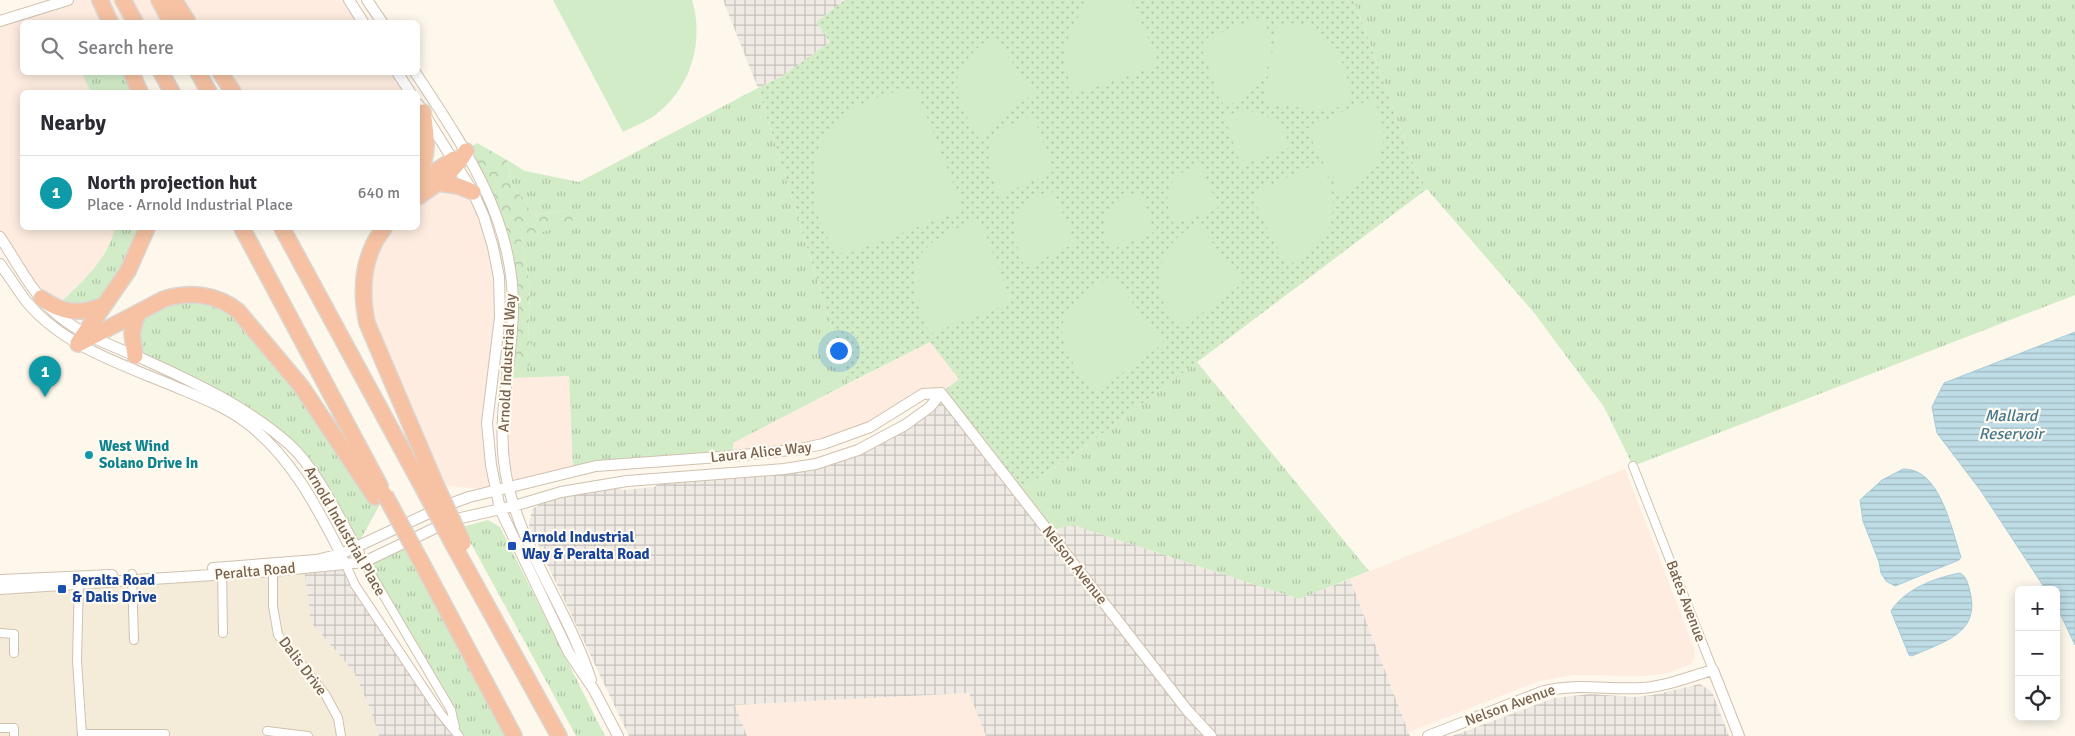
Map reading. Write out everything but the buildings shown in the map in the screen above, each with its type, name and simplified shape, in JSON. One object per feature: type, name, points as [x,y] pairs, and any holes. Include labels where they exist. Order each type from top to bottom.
[{"type":"highway","points":[[100,0],[109,20]]},
{"type":"highway","points":[[123,0],[134,20]]},
{"type":"highway","points":[[159,0],[170,20]]},
{"type":"highway","points":[[174,0],[186,20]]},
{"type":"highway","points":[[132,75],[139,90]]},
{"type":"highway","points":[[163,75],[171,90]]},
{"type":"highway","points":[[200,75],[208,90]]},
{"type":"highway","points":[[222,75],[231,90]]},
{"type":"highway","points":[[420,108],[428,137],[426,157],[420,172]]},
{"type":"highway","points":[[420,196],[438,183],[466,151]]},
{"type":"highway","points":[[420,182],[455,163]]},
{"type":"highway","points":[[438,183],[458,186],[473,192]]},
{"type":"highway","points":[[84,338],[102,306],[128,270],[147,230]]},
{"type":"highway","points":[[243,230],[380,496]]},
{"type":"highway","points":[[283,230],[429,486],[559,736]]},
{"type":"highway","points":[[383,230],[368,254],[362,278],[364,308],[367,323],[429,486]]},
{"type":"highway","points":[[84,338],[137,314],[164,299],[189,294],[217,299],[238,310],[300,386],[380,496],[418,555],[514,736]]},
{"type":"highway","points":[[42,298],[55,308],[70,312],[87,312],[102,306]]},
{"type":"highway","points":[[135,356],[132,333],[137,314]]},
{"type":"street","points":[[0,21],[68,0]]},
{"type":"street","points":[[349,0],[362,20]]},
{"type":"street","points":[[367,0],[381,20]]},
{"type":"street","points":[[399,75],[409,90]]},
{"type":"street","name":"Arnold Industrial Way","points":[[417,75],[466,151],[484,184],[497,218],[510,270],[513,306],[501,426],[508,486],[514,506],[580,648],[594,690]]},
{"type":"street","name":"Arnold Industrial Way","points":[[420,108],[473,192],[484,217],[498,277],[500,317],[487,423],[495,490],[500,509],[568,653],[594,690],[618,736]]},
{"type":"street","name":"Arnold Industrial Place","points":[[0,237],[42,298],[101,356],[219,405],[245,422],[267,440],[302,482],[341,554],[355,585],[435,706],[457,732]]},
{"type":"street","name":"Arnold Industrial Place","points":[[0,264],[27,302],[84,338],[135,356],[182,377],[265,424],[291,446],[310,468],[451,710],[457,732]]},
{"type":"street","name":"Laura Alice Way","points":[[495,490],[596,466],[800,449],[845,438],[870,427],[922,394],[941,393]]},
{"type":"street","name":"Laura Alice Way","points":[[500,509],[593,485],[670,476],[784,469],[816,464],[858,450],[905,424],[930,407],[941,393]]},
{"type":"street","name":"Nelson Avenue","points":[[941,393],[1187,710],[1211,736]]},
{"type":"street","name":"Bates Avenue","points":[[1633,466],[1739,736]]},
{"type":"street","name":"Peralta Road","points":[[273,568],[341,554],[442,507],[495,490]]},
{"type":"street","name":"Peralta Road","points":[[0,580],[79,580],[364,562],[452,520],[500,509]]},
{"type":"street","name":"Dalis Drive","points":[[273,568],[273,606],[278,635],[325,694],[338,718],[341,736]]},
{"type":"street","points":[[222,571],[223,633]]},
{"type":"street","points":[[132,577],[134,640]]},
{"type":"street","points":[[79,580],[77,660],[82,735],[164,734]]},
{"type":"street","name":"Peralta Road","points":[[0,590],[79,580]]},
{"type":"street","points":[[0,633],[14,634],[14,653]]},
{"type":"street","name":"Nelson Avenue","points":[[1428,736],[1544,690],[1563,686],[1642,688],[1713,670]]},
{"type":"street","points":[[0,728],[14,728],[14,736]]},
{"type":"street","points":[[267,732],[308,736]]},
{"type":"shaded area","points":[[68,0],[349,0],[362,20],[187,20],[182,13],[163,20],[20,20],[20,75],[83,75],[90,90],[20,90],[20,230],[114,230],[112,239],[95,269],[55,308],[41,298],[0,237],[0,21]]},
{"type":"shaded area","points":[[723,0],[845,0],[816,22],[831,42],[781,77],[758,88]]},
{"type":"shaded area","points":[[221,75],[398,75],[409,90],[232,90]]},
{"type":"shaded area","points":[[438,183],[473,192],[499,277],[491,388],[495,490],[436,485],[362,301],[383,230],[420,230],[420,196]]},
{"type":"shaded area","points":[[930,342],[959,379],[941,393],[922,394],[845,438],[733,456],[733,443]]},
{"type":"shaded area","points":[[569,376],[573,471],[508,486],[505,378]]},
{"type":"shaded area","points":[[941,393],[1049,531],[1073,525],[1299,599],[1350,579],[1410,736],[986,736],[969,693],[735,705],[747,736],[629,736],[529,526],[532,509],[544,502],[575,493],[610,487],[624,490],[654,487],[670,476],[784,469],[873,442]]},
{"type":"shaded area","points":[[1625,469],[1694,648],[1695,656],[1691,664],[1668,673],[1647,676],[1574,675],[1539,681],[1409,732],[1350,579]]},
{"type":"shaded area","points":[[345,564],[459,736],[379,736],[370,708],[354,672],[311,622],[304,567]]},
{"type":"shaded area","points":[[304,567],[311,622],[354,672],[370,708],[379,736],[0,736],[0,589]]},
{"type":"shaded area","points":[[1700,684],[1712,692],[1729,736],[1452,736],[1554,698],[1591,694],[1634,697],[1653,695]]},
{"type":"shaded area","points":[[970,693],[986,736],[747,736],[735,705]]},
{"type":"green space","points":[[553,0],[692,0],[697,32],[695,48],[685,79],[677,93],[654,116],[623,132]]},
{"type":"green space","points":[[845,0],[1354,0],[1415,169],[1427,189],[1079,451],[1017,492],[941,393],[959,379],[930,342],[849,383],[758,88],[781,77],[830,42],[816,22]]},
{"type":"green space","points":[[1092,0],[1132,0],[1157,60],[1155,66],[1073,95],[1066,68],[1067,44],[1075,21]]},
{"type":"green space","points":[[1354,0],[2075,0],[2075,295],[1633,466],[1604,407],[1535,314],[1427,189],[1415,169]]},
{"type":"green space","points":[[1264,16],[1270,46],[1266,71],[1260,82],[1251,91],[1239,100],[1224,107],[1201,47],[1205,39]]},
{"type":"green space","points":[[1295,23],[1320,33],[1338,53],[1347,79],[1348,106],[1318,110],[1267,103],[1264,99],[1277,26]]},
{"type":"green space","points":[[992,36],[1035,92],[978,138],[962,106],[957,82],[959,72],[966,61]]},
{"type":"green space","points":[[83,75],[132,75],[139,90],[90,90]]},
{"type":"green space","points":[[758,88],[849,383],[733,443],[733,456],[573,471],[569,376],[505,378],[508,365],[535,352],[528,338],[530,286],[521,238],[542,230],[565,210],[533,215],[523,198],[513,188],[507,160],[525,171],[579,182]]},
{"type":"green space","points":[[916,89],[961,203],[957,212],[845,255],[826,236],[816,211],[814,193],[815,166],[823,137],[832,125],[858,106],[888,94]]},
{"type":"green space","points":[[1373,98],[1380,114],[1383,128],[1381,154],[1375,166],[1366,177],[1341,197],[1306,129]]},
{"type":"green space","points":[[1245,111],[1261,114],[1274,121],[1284,132],[1290,147],[1241,166],[1224,115]]},
{"type":"green space","points":[[1033,115],[1054,171],[999,196],[989,166],[988,155],[990,145],[1004,128]]},
{"type":"green space","points":[[477,143],[507,160],[513,188],[523,198],[533,215],[565,210],[575,216],[570,224],[521,238],[530,286],[528,338],[535,352],[529,366],[508,365],[513,306],[500,226],[466,151]]},
{"type":"green space","points":[[1318,163],[1325,172],[1332,190],[1333,202],[1330,224],[1326,233],[1313,248],[1286,266],[1253,199],[1256,192]]},
{"type":"green space","points":[[1200,165],[1219,207],[1174,225],[1168,204],[1169,187],[1173,180],[1180,175]]},
{"type":"green space","points":[[1141,191],[1154,232],[1111,250],[1106,239],[1105,229],[1105,220],[1108,212],[1121,199]]},
{"type":"green space","points":[[1054,192],[1075,243],[1025,268],[1016,241],[1015,219],[1019,210],[1026,202],[1038,196]]},
{"type":"green space","points":[[980,219],[1010,298],[1008,304],[930,334],[920,311],[915,291],[914,274],[918,260],[926,248],[939,238],[957,228]]},
{"type":"green space","points":[[1198,224],[1243,283],[1185,326],[1165,306],[1161,297],[1159,288],[1160,269],[1172,244],[1183,233]]},
{"type":"green space","points":[[114,230],[146,230],[102,306],[55,308],[91,272],[106,251]]},
{"type":"green space","points":[[1111,275],[1164,343],[1095,393],[1068,353],[1064,344],[1062,324],[1077,302]]},
{"type":"green space","points":[[164,299],[228,303],[385,495],[356,548],[310,468],[265,424],[135,356],[137,314]]},
{"type":"green space","points":[[1197,362],[1369,571],[1299,599],[1073,525],[1049,531],[1017,492],[1079,451]]},
{"type":"green space","points":[[488,520],[500,527],[605,736],[576,736],[462,527]]},
{"type":"green space","points":[[407,542],[516,736],[459,736],[451,710],[364,562]]},
{"type":"water","name":"Mallard Reservoir","points":[[2075,332],[2075,645],[2060,613],[2060,586],[2043,586],[1981,491],[1937,433],[1932,407],[1944,383]]},
{"type":"water","points":[[1903,469],[1916,471],[1926,478],[1935,489],[1948,516],[1961,557],[1959,560],[1895,586],[1886,581],[1881,573],[1879,562],[1863,521],[1860,500],[1882,480]]},
{"type":"water","points":[[1960,573],[1968,584],[1970,592],[1972,606],[1970,618],[1964,627],[1946,641],[1912,656],[1909,655],[1891,611],[1904,596],[1930,581]]},
{"type":"place","name":"North projection hut","points":[[45,397]]},
{"type":"place","name":"West Wind Solano Drive In","points":[[89,455]]},
{"type":"place","name":"Arnold Industrial Way & Peralta Road","points":[[512,546]]},
{"type":"place","name":"Peralta Road & Dalis Drive","points":[[62,589]]}]
